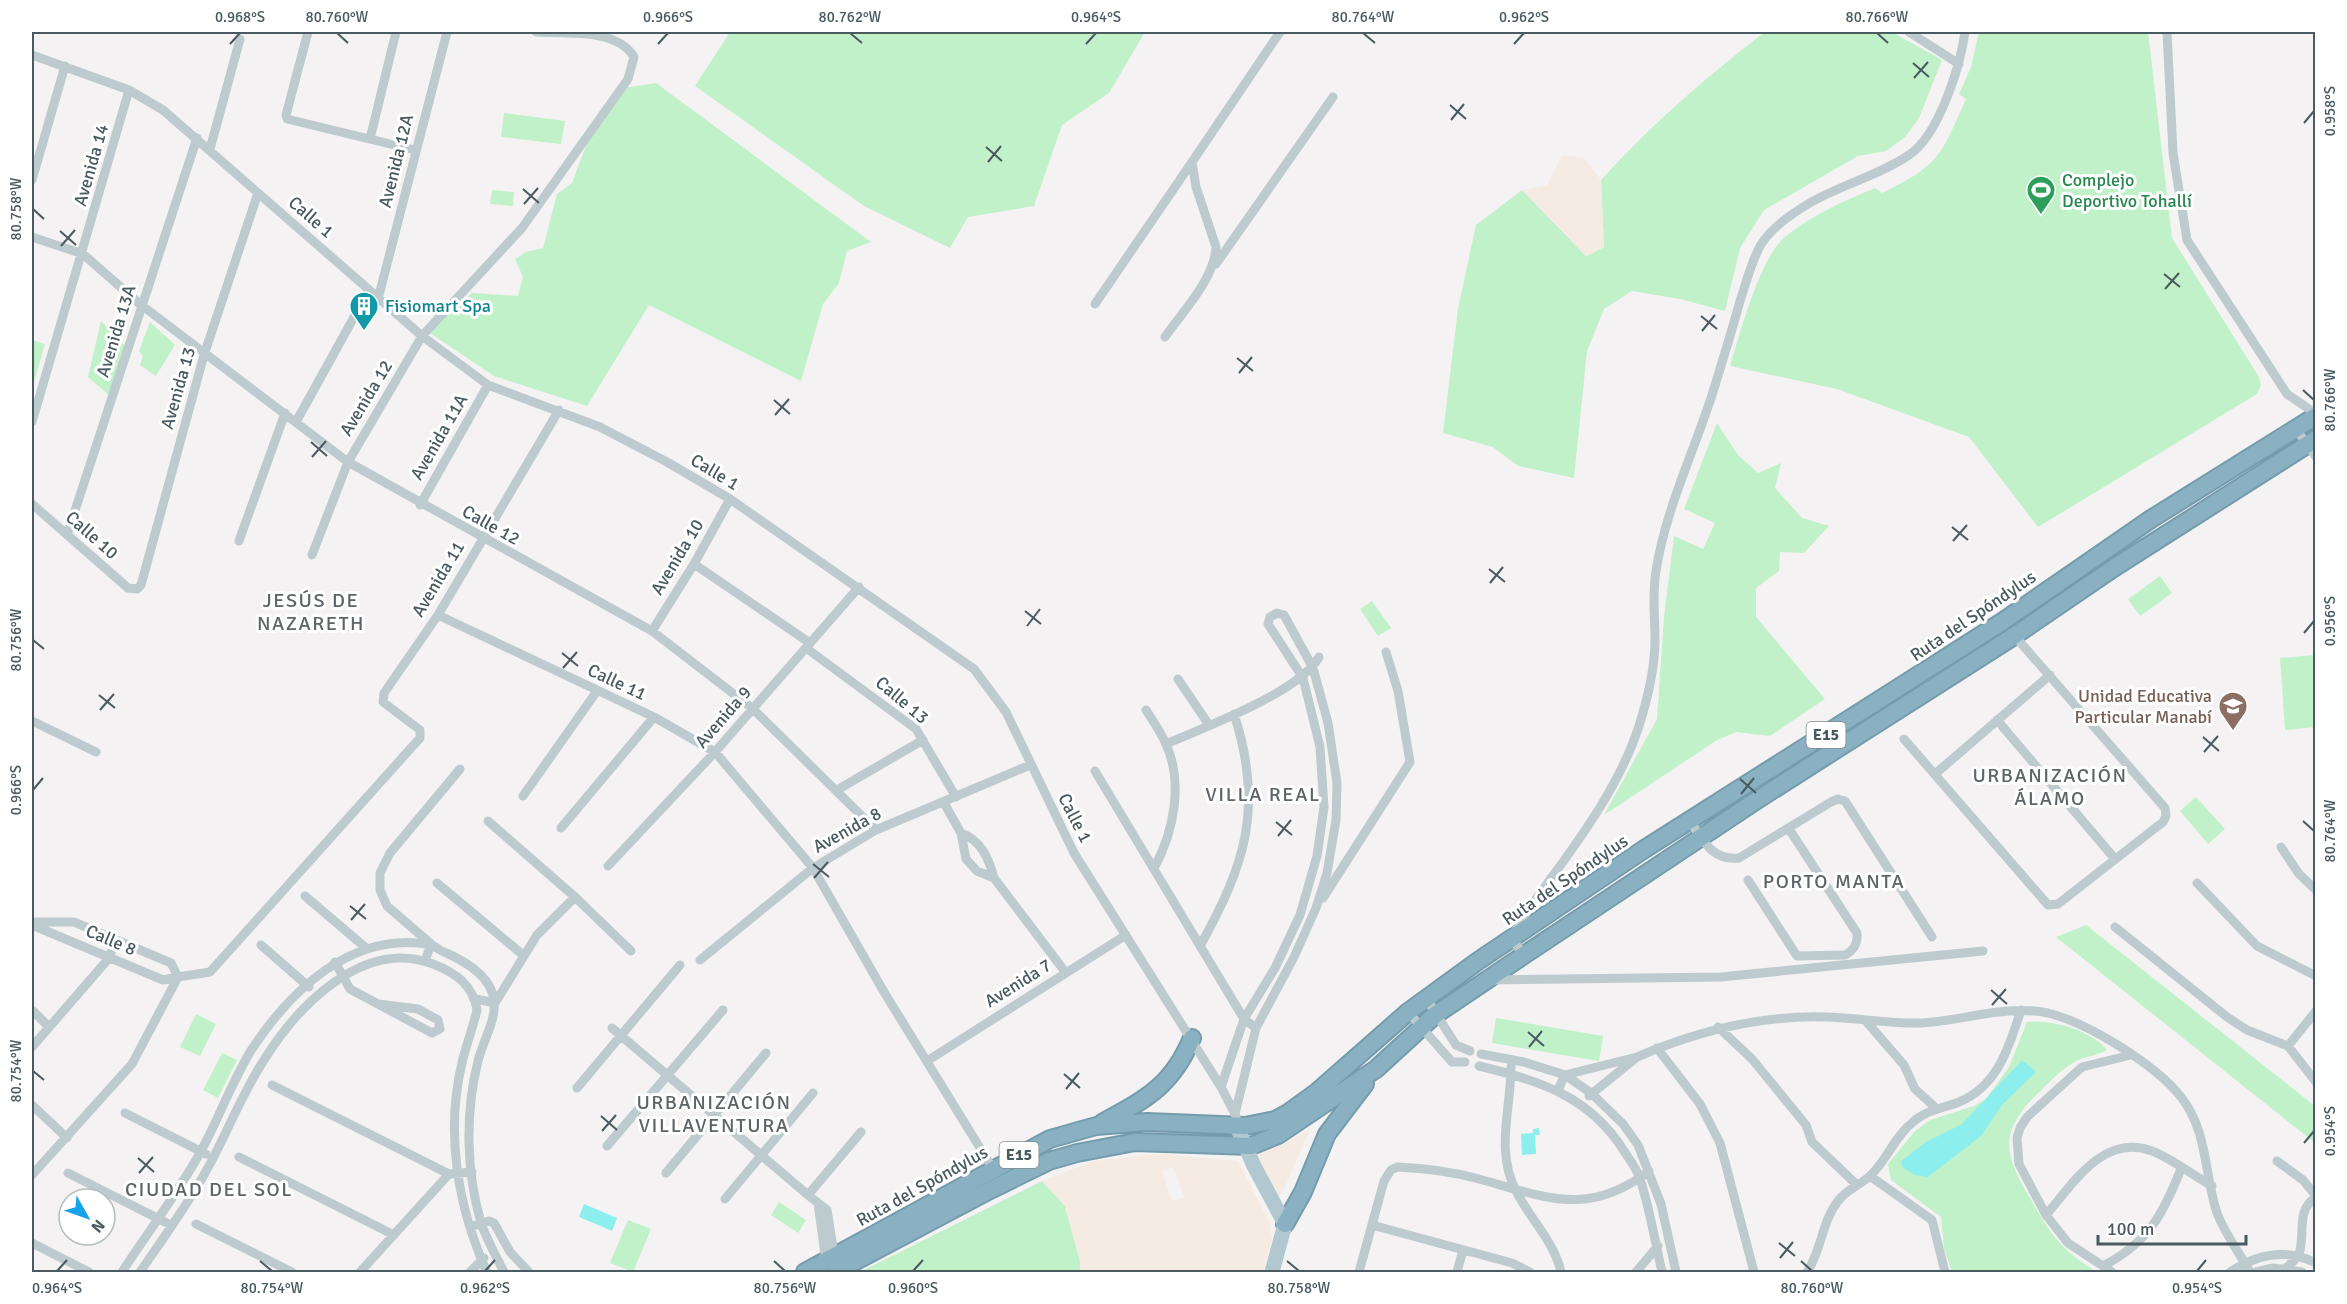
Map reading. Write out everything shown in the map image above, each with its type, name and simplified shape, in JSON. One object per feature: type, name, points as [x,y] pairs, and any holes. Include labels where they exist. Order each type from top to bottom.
[{"type":"highway","name":"Ruta del Spóndylus","points":[[832,1267],[993,1168],[1050,1139],[1096,1126],[1147,1122],[1275,1120],[1288,1113],[1317,1092],[1407,1012],[1512,939],[1690,821],[2002,622],[2151,519],[2315,418]]},
{"type":"highway","name":"Ruta del Spóndylus","points":[[805,1272],[832,1267],[1049,1161],[1068,1155],[1104,1145],[1135,1142],[1244,1146],[1278,1135],[1377,1069],[1435,1015],[1524,955],[2014,636],[2115,567],[2313,447]]},
{"type":"highway","points":[[1096,1126],[1146,1098],[1165,1083],[1182,1062],[1192,1038]]},
{"type":"highway","points":[[1285,1224],[1303,1192],[1327,1134],[1377,1069]]},
{"type":"main road","points":[[1236,1120],[1244,1146],[1285,1224],[1272,1272]]},
{"type":"street","points":[[308,32],[286,115],[287,119],[415,150]]},
{"type":"street","points":[[370,139],[396,32]]},
{"type":"street","name":"Avenida 12A","points":[[378,299],[447,32]]},
{"type":"street","name":"Avenida 12","points":[[312,555],[348,462],[422,336],[522,228],[627,79],[633,66],[634,57],[621,41],[596,36],[536,32]]},
{"type":"street","points":[[1095,304],[1280,32]]},
{"type":"street","points":[[1908,32],[1959,64]]},
{"type":"street","points":[[1524,955],[1512,939],[1521,918],[1550,881],[1609,790],[1629,754],[1638,728],[1652,675],[1655,642],[1653,600],[1661,543],[1711,399],[1760,245],[1780,223],[1808,204],[1911,154],[1925,139],[1937,118],[1959,64],[1965,32]]},
{"type":"street","points":[[2167,32],[2173,153],[2187,240],[2287,394],[2309,409],[2315,418]]},
{"type":"street","points":[[210,149],[240,39]]},
{"type":"street","name":"Calle 1","points":[[32,55],[129,90],[163,110],[378,299],[422,336],[488,385],[559,410],[611,432],[730,499],[974,669],[1006,712],[1074,853],[1192,1038],[1221,1088],[1236,1120]]},
{"type":"street","points":[[32,180],[65,66]]},
{"type":"street","name":"Avenida 14","points":[[32,422],[83,254],[129,90]]},
{"type":"street","points":[[1165,337],[1334,97]]},
{"type":"street","name":"Avenida 13A","points":[[67,535],[138,320],[140,304],[197,138]]},
{"type":"street","points":[[1192,162],[1196,187],[1216,247],[1211,270]]},
{"type":"street","name":"Avenida 13","points":[[132,590],[141,585],[204,354],[258,193]]},
{"type":"street","points":[[32,237],[83,254]]},
{"type":"street","name":"Calle 12","points":[[83,254],[140,304],[348,462],[420,505],[652,631],[752,708],[876,830]]},
{"type":"street","points":[[296,422],[369,290]]},
{"type":"street","name":"Avenida 11A","points":[[420,505],[488,385]]},
{"type":"street","name":"Avenida 11","points":[[383,702],[384,693],[438,615],[559,410]]},
{"type":"street","points":[[239,541],[285,413]]},
{"type":"street","points":[[2296,429],[2313,447]]},
{"type":"street","name":"Avenida 10","points":[[652,631],[694,564],[730,499]]},
{"type":"street","name":"Calle 10","points":[[32,504],[132,590]]},
{"type":"street","name":"Calle 13","points":[[694,564],[808,646],[916,729],[956,797]]},
{"type":"street","name":"Avenida 9","points":[[608,866],[715,752],[859,587]]},
{"type":"street","points":[[1221,1088],[1244,1018],[1275,968],[1300,915],[1317,856],[1324,807],[1320,747],[1303,678],[1271,632],[1268,624],[1270,617],[1277,613],[1284,615],[1313,668],[1332,744],[1337,783],[1336,808],[1330,858],[1316,908]]},
{"type":"street","name":"Calle 11","points":[[438,615],[654,717],[715,752],[813,868],[884,992],[993,1168]]},
{"type":"street","points":[[1904,739],[2048,905],[2058,904],[2163,822],[2167,813],[2002,622]]},
{"type":"street","points":[[1236,1120],[1256,1028],[1285,974],[1309,919],[1410,762],[1398,691],[1386,652]]},
{"type":"street","points":[[1166,744],[1234,714],[1303,678],[1313,668],[1319,657]]},
{"type":"street","points":[[1935,774],[2050,675]]},
{"type":"street","points":[[1178,679],[1209,725]]},
{"type":"street","points":[[523,796],[597,691]]},
{"type":"street","name":"Calle 8","points":[[32,924],[163,980],[210,972],[420,738],[420,730],[383,702]]},
{"type":"street","points":[[1146,710],[1166,744],[1174,772],[1175,806],[1167,841],[1154,868]]},
{"type":"street","points":[[1200,946],[1230,884],[1240,856],[1250,807],[1242,740],[1234,714]]},
{"type":"street","points":[[561,828],[654,717]]},
{"type":"street","points":[[1997,720],[2115,859]]},
{"type":"street","points":[[32,721],[96,753]]},
{"type":"street","points":[[837,790],[923,740]]},
{"type":"street","points":[[1320,747],[1332,744]]},
{"type":"street","name":"Avenida 8","points":[[700,960],[813,868],[876,830],[1030,765]]},
{"type":"street","points":[[460,769],[390,853],[380,873],[380,890],[387,906],[431,944],[480,975],[492,990],[495,1003]]},
{"type":"street","points":[[1095,771],[1244,1018],[1256,1028]]},
{"type":"street","points":[[1690,821],[1711,851],[1727,860],[1739,858],[1831,802],[1838,799],[1845,801],[1932,937]]},
{"type":"street","points":[[944,803],[961,833],[963,850],[970,865],[976,871],[994,878]]},
{"type":"street","points":[[1324,807],[1336,808]]},
{"type":"street","points":[[488,821],[575,897],[631,951]]},
{"type":"street","points":[[1748,880],[1797,956],[1845,955],[1851,952],[1858,940],[1857,933],[1789,829]]},
{"type":"street","points":[[961,833],[971,837],[981,848],[994,878],[1066,973]]},
{"type":"street","points":[[2281,847],[2299,874],[2316,890]]},
{"type":"street","points":[[1317,856],[1330,858]]},
{"type":"street","points":[[436,883],[523,955]]},
{"type":"street","points":[[2197,883],[2257,946],[2316,976]]},
{"type":"street","points":[[305,896],[366,948]]},
{"type":"street","points":[[504,1272],[482,1223],[472,1172],[470,1106],[478,1060],[495,1003],[523,955],[537,934],[575,897]]},
{"type":"street","points":[[1300,915],[1309,919]]},
{"type":"street","points":[[32,924],[74,922],[171,963],[178,977],[132,1064],[32,1175]]},
{"type":"street","points":[[2115,927],[2227,1017],[2247,1030],[2288,1046],[2316,1082]]},
{"type":"street","name":"Avenida 7","points":[[927,1061],[1126,934]]},
{"type":"street","points":[[32,1047],[110,957],[115,939]]},
{"type":"street","points":[[122,1272],[201,1151],[251,1051],[277,1016],[307,985],[335,962],[366,948],[431,944]]},
{"type":"street","points":[[424,961],[431,944]]},
{"type":"street","points":[[261,945],[317,995]]},
{"type":"street","points":[[1488,980],[1721,977],[1983,951]]},
{"type":"street","points":[[141,1272],[213,1158],[263,1060],[290,1023],[317,995],[342,977],[368,964],[389,959],[424,961],[456,975],[470,988],[476,999],[477,1010],[462,1062],[455,1126],[454,1174],[469,1228],[488,1272]]},
{"type":"street","points":[[335,962],[350,989],[432,1033],[437,1033],[441,1024],[430,1015],[405,1006],[378,1004]]},
{"type":"street","points":[[577,1088],[680,965]]},
{"type":"street","points":[[1275,968],[1285,974]]},
{"type":"street","points":[[1426,998],[1456,1045],[1470,1051]]},
{"type":"street","points":[[476,999],[495,1003]]},
{"type":"street","points":[[32,1010],[49,1028]]},
{"type":"street","points":[[607,1146],[723,1010]]},
{"type":"street","points":[[1808,1272],[1816,1258],[1828,1215],[1838,1200],[1856,1184],[1870,1176],[1914,1121],[1937,1109],[1975,1095],[1985,1087],[2008,1049],[2021,1010]]},
{"type":"street","points":[[1565,1075],[1637,1057],[1718,1027],[1826,1017],[1920,1023],[2021,1010],[2047,1013],[2079,1024],[2131,1056],[2181,1096],[2190,1111],[2204,1150],[2217,1212],[2250,1272]]},
{"type":"street","points":[[2288,1046],[2316,1011]]},
{"type":"street","points":[[1407,1012],[1452,1062],[1465,1062]]},
{"type":"street","points":[[412,1022],[430,1015]]},
{"type":"street","points":[[277,1016],[290,1023]]},
{"type":"street","points":[[1865,1020],[1904,1065],[1915,1089],[1937,1109]]},
{"type":"street","points":[[1718,1027],[1752,1059],[1806,1125],[1812,1142],[1856,1184]]},
{"type":"street","points":[[612,1028],[827,1210],[832,1267]]},
{"type":"street","points":[[1452,1062],[1456,1045]]},
{"type":"street","points":[[1657,1048],[1700,1104],[1720,1143],[1754,1272]]},
{"type":"street","points":[[666,1173],[766,1053]]},
{"type":"street","points":[[1481,1054],[1565,1075],[1591,1093],[1633,1138],[1649,1171],[1661,1204],[1677,1272]]},
{"type":"street","points":[[2112,1272],[2068,1243],[2046,1215],[2019,1164],[2016,1150],[2020,1128],[2027,1117],[2082,1066],[2131,1056]]},
{"type":"street","points":[[1583,1106],[1591,1093],[1637,1057]]},
{"type":"street","points":[[1511,1060],[1504,1134],[1505,1155],[1516,1191],[1541,1227],[1561,1272]]},
{"type":"street","points":[[1479,1066],[1511,1073],[1558,1090],[1583,1106],[1616,1138],[1640,1178],[1662,1272]]},
{"type":"street","points":[[1558,1090],[1565,1075]]},
{"type":"street","points":[[272,1085],[454,1174],[472,1172]]},
{"type":"street","points":[[725,1199],[813,1093]]},
{"type":"street","points":[[457,1103],[470,1106]]},
{"type":"street","points":[[32,1105],[67,1138]]},
{"type":"street","points":[[125,1113],[213,1158]]},
{"type":"street","points":[[808,1195],[861,1132]]},
{"type":"street","points":[[2046,1215],[2086,1168],[2100,1156],[2116,1149],[2133,1147],[2149,1150],[2212,1186]]},
{"type":"street","points":[[239,1157],[394,1235]]},
{"type":"street","points":[[2277,1161],[2303,1180],[2316,1196],[2308,1202],[2303,1212],[2299,1255],[2286,1268]]},
{"type":"street","points":[[1359,1272],[1387,1174],[1397,1167],[1477,1178],[1535,1196],[1563,1199],[1597,1197],[1614,1192],[1649,1171]]},
{"type":"street","points":[[2103,1266],[2128,1251],[2155,1224],[2164,1210],[2181,1168]]},
{"type":"street","points":[[68,1173],[171,1225]]},
{"type":"street","points":[[360,1272],[454,1174]]},
{"type":"street","points":[[1870,1176],[1932,1220],[1935,1226],[1936,1248],[1945,1272]]},
{"type":"street","points":[[469,1228],[482,1223],[494,1223],[510,1252],[529,1272]]},
{"type":"street","points":[[196,1224],[292,1272]]},
{"type":"street","points":[[1372,1225],[1512,1263],[1530,1272]]},
{"type":"street","points":[[32,1243],[89,1272]]},
{"type":"street","points":[[1636,1272],[1656,1246],[1669,1243]]},
{"type":"street","points":[[1457,1272],[1464,1250]]},
{"type":"street","points":[[470,1272],[481,1259],[494,1252]]},
{"type":"street","points":[[2230,1272],[2262,1256],[2299,1255],[2316,1263]]},
{"type":"street","points":[[2256,1272],[2286,1268],[2302,1272]]},
{"type":"green space","points":[[730,32],[1145,32],[1109,93],[1062,125],[1034,206],[968,217],[950,248],[864,206],[695,86]]},
{"type":"green space","points":[[1765,32],[1892,32],[1942,60],[1919,118],[1905,137],[1886,151],[1858,156],[1764,210],[1740,248],[1725,311],[1680,299],[1632,291],[1604,309],[1587,351],[1574,478],[1518,466],[1493,447],[1443,433],[1458,309],[1476,225],[1522,190],[1586,256],[1604,247],[1601,180],[1680,102]]},
{"type":"green space","points":[[1979,32],[2148,32],[2172,238],[2259,377],[2261,385],[2257,394],[2038,527],[1969,437],[1837,389],[1730,366],[1759,277],[1777,246],[1786,236],[1817,215],[1852,198],[1875,188],[1882,193],[1901,183],[1927,166],[1944,146],[1966,99],[1959,94],[1971,67]]},
{"type":"green space","points":[[656,83],[871,242],[847,251],[839,283],[823,304],[801,381],[649,305],[587,406],[494,376],[427,331],[472,293],[518,296],[523,277],[515,259],[526,252],[543,248],[557,194],[572,183],[591,132],[624,88]]},
{"type":"green space","points":[[504,113],[565,121],[561,144],[501,137]]},
{"type":"green space","points":[[492,190],[514,192],[513,206],[490,204]]},
{"type":"green space","points":[[101,321],[127,348],[109,395],[88,377]]},
{"type":"green space","points":[[150,322],[175,345],[156,376],[140,365],[143,356],[139,351]]},
{"type":"green space","points":[[32,340],[45,344],[32,388]]},
{"type":"green space","points":[[1717,423],[1738,455],[1758,473],[1781,463],[1775,488],[1802,518],[1829,526],[1804,553],[1780,552],[1779,571],[1756,588],[1756,617],[1825,699],[1770,736],[1736,732],[1717,740],[1604,815],[1657,719],[1664,617],[1674,536],[1703,549],[1715,523],[1684,509]]},
{"type":"green space","points":[[2160,576],[2172,593],[2140,616],[2128,599]]},
{"type":"green space","points":[[1372,601],[1391,628],[1378,636],[1360,609]]},
{"type":"green space","points":[[2314,655],[2315,727],[2285,730],[2280,658]]},
{"type":"green space","points":[[2196,797],[2225,829],[2208,844],[2180,811]]},
{"type":"green space","points":[[2086,925],[2315,1106],[2315,1143],[2056,937]]},
{"type":"green space","points":[[196,1014],[216,1024],[200,1056],[180,1047]]},
{"type":"green space","points":[[1496,1018],[1603,1036],[1599,1061],[1492,1043]]},
{"type":"green space","points":[[2027,1022],[2048,1022],[2071,1028],[2092,1037],[2107,1050],[2086,1057],[2064,1069],[2038,1093],[2016,1120],[2009,1143],[2014,1168],[2044,1222],[2065,1248],[2097,1272],[1952,1272],[1944,1248],[1941,1217],[1891,1180],[1888,1164],[1914,1132],[1930,1120],[1974,1106],[1986,1099],[2009,1067]]},
{"type":"green space","points":[[222,1053],[237,1060],[218,1098],[203,1090]]},
{"type":"green space","points":[[1042,1181],[1065,1206],[1080,1261],[1080,1272],[860,1272]]},
{"type":"green space","points":[[779,1202],[806,1220],[798,1233],[771,1215]]},
{"type":"green space","points":[[628,1220],[651,1229],[633,1272],[610,1263]]},
{"type":"sand","points":[[1562,155],[1584,158],[1601,180],[1604,247],[1586,256],[1522,190],[1547,185]]},
{"type":"sand","points":[[1310,1129],[1282,1194],[1278,1196],[1272,1189],[1258,1154],[1278,1147]]},
{"type":"sand","points":[[1159,1154],[1238,1161],[1269,1222],[1272,1239],[1263,1272],[1080,1272],[1080,1261],[1065,1206],[1042,1181],[1094,1161]],"holes":[[[1173,1167],[1184,1197],[1174,1201],[1171,1199],[1162,1171]]]},
{"type":"water","points":[[2022,1060],[2036,1072],[2002,1105],[1981,1136],[1928,1177],[1915,1175],[1902,1167],[1901,1161],[1926,1142],[1962,1124]]},
{"type":"water","points":[[1539,1128],[1540,1135],[1535,1135],[1536,1154],[1522,1155],[1521,1134],[1533,1133],[1533,1129]]},
{"type":"water","points":[[584,1204],[617,1218],[612,1231],[579,1217]]},
{"type":"place","name":"Complejo Deportivo Tohallí","points":[[2041,216]]},
{"type":"place","name":"Fisiomart Spa","points":[[364,332]]},
{"type":"place","name":"Unidad Educativa Particular Manabí","points":[[2233,732]]},
{"type":"district","name":"JESÚS DE NAZARETH","points":[[311,612]]},
{"type":"district","name":"URBANIZACIÓN ÁLAMO","points":[[2050,786]]},
{"type":"district","name":"VILLA REAL","points":[[1263,794]]},
{"type":"district","name":"PORTO MANTA","points":[[1834,881]]},
{"type":"district","name":"URBANIZACIÓN VILLAVENTURA","points":[[714,1114]]},
{"type":"district","name":"CIUDAD DEL SOL","points":[[209,1189]]}]
